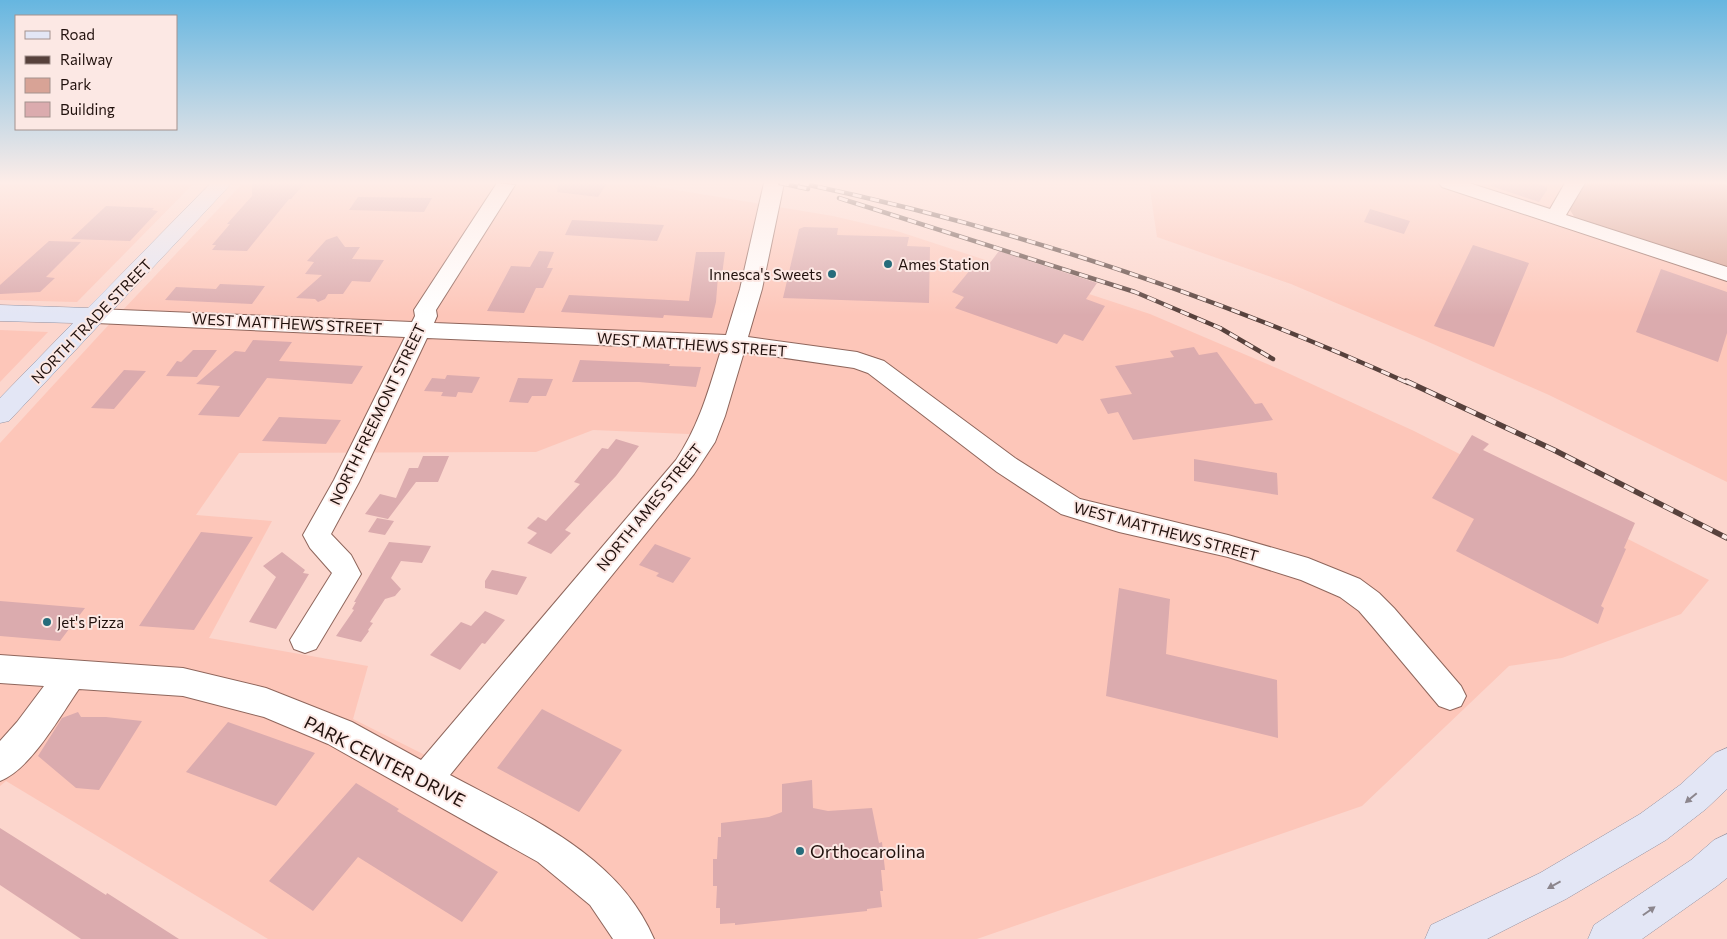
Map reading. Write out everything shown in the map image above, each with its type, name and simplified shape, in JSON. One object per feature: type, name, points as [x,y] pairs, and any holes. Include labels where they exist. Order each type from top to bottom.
[{"type":"main road","name":"NORTH TRADE STREET","points":[[0,414],[180,227]]},
{"type":"main road","points":[[0,313],[96,316]]},
{"type":"main road","points":[[1445,939],[1553,886],[1654,828],[1693,797],[1727,765]]},
{"type":"main road","points":[[1608,939],[1704,873],[1727,853]]},
{"type":"street","name":"NORTH FREEMONT STREET","points":[[305,640],[347,574],[345,567],[321,544],[317,535],[320,526],[346,482],[426,316],[425,310],[480,227]]},
{"type":"street","name":"NORTH AMES STREET","points":[[425,780],[698,448],[713,416],[735,343],[751,288],[764,227]]},
{"type":"street","points":[[1585,227],[1727,274]]},
{"type":"street","name":"WEST MATTHEWS STREET","points":[[96,316],[735,343],[857,360],[876,367],[1006,465],[1071,507],[1119,521],[1228,546],[1308,570],[1350,588],[1369,602],[1383,617],[1450,696]]},
{"type":"street","name":"PARK CENTER DRIVE","points":[[0,669],[183,682],[266,703],[340,733],[551,849],[603,892],[630,935]]},
{"type":"street","points":[[0,765],[30,733],[72,673]]},
{"type":"shaded area","points":[[0,227],[151,227],[77,302],[0,300]]},
{"type":"shaded area","points":[[202,227],[879,227],[1150,314],[1279,369],[1414,431],[1709,580],[1681,614],[1562,658],[1509,666],[1362,806],[977,939],[268,939],[6,781],[0,786],[0,443]],"holes":[[[593,430],[712,435],[445,765],[353,719],[368,666],[209,638],[272,521],[196,515],[239,453],[536,452]]]},
{"type":"shaded area","points":[[1155,227],[1727,227],[1727,482],[1549,395],[1424,340],[1291,284],[1157,237]]},
{"type":"shaded area","points":[[0,330],[48,332],[0,382]]},
{"type":"green space","points":[[1601,227],[1727,227],[1727,269]]},
{"type":"building","points":[[84,227],[143,227],[130,241],[71,239]]},
{"type":"building","points":[[228,227],[267,227],[247,251],[212,250],[216,245],[212,245]]},
{"type":"building","points":[[569,227],[663,227],[657,241],[565,235]]},
{"type":"building","name":"Ames Station","points":[[804,227],[838,228],[837,235],[909,237],[907,246],[930,247],[929,303],[783,298],[799,229]]},
{"type":"building","points":[[1380,227],[1407,227],[1404,234]]},
{"type":"building","points":[[337,236],[345,247],[360,247],[352,259],[384,260],[370,282],[352,281],[343,294],[328,294],[325,299],[318,302],[315,299],[296,298],[322,275],[305,274],[314,262],[307,261],[326,240]]},
{"type":"building","points":[[49,241],[81,242],[46,277],[55,278],[40,292],[0,294],[0,285]]},
{"type":"building","points":[[1473,245],[1529,263],[1494,347],[1434,326]]},
{"type":"building","points":[[539,251],[554,252],[547,268],[553,268],[543,288],[536,288],[524,313],[487,311],[511,266],[530,267]]},
{"type":"building","points":[[999,251],[1097,283],[1086,299],[1105,306],[1083,341],[1064,334],[1057,344],[955,308],[964,297],[952,292],[975,264],[986,268]]},
{"type":"building","points":[[696,252],[725,252],[722,275],[718,276],[716,302],[712,318],[664,315],[663,318],[561,312],[569,295],[689,301]]},
{"type":"building","points":[[1661,269],[1727,292],[1727,333],[1718,362],[1636,332]]},
{"type":"building","points":[[220,284],[265,286],[252,304],[165,300],[176,287],[216,289]]},
{"type":"building","points":[[253,340],[292,342],[279,361],[363,366],[352,384],[267,378],[239,417],[198,415],[220,386],[196,384],[235,351],[245,352]]},
{"type":"building","points":[[1194,347],[1199,355],[1217,352],[1255,404],[1262,403],[1273,420],[1133,440],[1118,412],[1108,414],[1100,399],[1132,394],[1115,366],[1174,357],[1170,351]]},
{"type":"building","points":[[193,350],[217,350],[197,377],[166,376],[177,361],[181,362]]},
{"type":"building","points":[[580,360],[701,367],[696,387],[639,382],[572,382]]},
{"type":"building","points":[[124,370],[146,371],[114,409],[91,408]]},
{"type":"building","points":[[447,375],[480,377],[472,393],[458,392],[456,397],[441,396],[443,392],[424,391],[432,378],[445,379]]},
{"type":"building","points":[[518,378],[553,379],[546,396],[532,396],[528,403],[509,402]]},
{"type":"building","points":[[279,417],[341,420],[326,444],[262,441]]},
{"type":"building","points":[[1472,435],[1489,444],[1483,450],[1635,523],[1624,548],[1626,549],[1601,606],[1604,608],[1598,624],[1456,551],[1474,519],[1432,498]]},
{"type":"building","points":[[616,439],[639,446],[616,476],[565,530],[571,533],[551,554],[527,543],[537,533],[527,528],[538,517],[546,521],[580,484],[574,482],[602,448],[608,449]]},
{"type":"building","points":[[423,456],[449,456],[438,482],[416,482],[388,519],[365,514],[380,494],[396,498],[409,468],[418,468]]},
{"type":"building","points":[[1194,459],[1277,473],[1278,495],[1194,481]]},
{"type":"building","points":[[377,518],[394,521],[385,535],[368,532]]},
{"type":"building","points":[[201,532],[253,537],[194,630],[139,626]]},
{"type":"building","points":[[389,542],[431,546],[422,563],[401,561],[391,578],[401,589],[395,596],[385,599],[370,622],[373,623],[361,642],[336,636],[354,610],[352,609],[356,602],[354,602]]},
{"type":"building","points":[[655,544],[691,558],[673,583],[656,576],[659,573],[639,565]]},
{"type":"building","points":[[282,552],[305,570],[303,573],[309,574],[276,629],[249,622],[276,577],[263,566]]},
{"type":"building","points":[[492,570],[527,577],[517,595],[485,588],[485,581]]},
{"type":"building","points":[[1119,588],[1170,599],[1166,654],[1277,680],[1278,738],[1106,696]]},
{"type":"building","name":"Jet's Pizza","points":[[0,601],[85,608],[60,641],[0,636]]},
{"type":"building","points":[[485,611],[505,620],[485,644],[482,643],[460,670],[430,655],[461,622],[471,626]]},
{"type":"building","points":[[542,709],[622,750],[579,812],[497,768]]},
{"type":"building","points":[[78,712],[81,717],[106,717],[142,721],[99,790],[76,788],[38,756],[62,718]]},
{"type":"building","points":[[228,722],[315,753],[276,806],[186,772]]},
{"type":"building","name":"Orthocarolina","points":[[812,780],[813,808],[828,811],[872,808],[879,843],[882,842],[885,870],[881,870],[883,891],[880,891],[882,907],[867,909],[867,911],[735,925],[735,923],[720,924],[720,908],[716,908],[717,886],[713,886],[713,859],[717,859],[718,837],[721,837],[721,823],[769,817],[782,812],[782,784]]},
{"type":"building","points":[[356,783],[399,809],[397,811],[498,872],[462,922],[358,857],[313,911],[269,881]]},
{"type":"building","points":[[0,828],[179,939],[81,939],[0,885]]},
{"type":"railway","points":[[930,227],[1135,292],[1220,328],[1273,359]]},
{"type":"railway","points":[[980,227],[1110,266],[1185,293],[1335,351],[1408,383]]},
{"type":"railway","points":[[1406,381],[1554,450],[1727,538]]},
{"type":"place","name":"Ames Station","points":[[888,264]]},
{"type":"place","name":"Innesca's Sweets","points":[[832,274]]},
{"type":"place","name":"Jet's Pizza","points":[[47,622]]},
{"type":"place","name":"Orthocarolina","points":[[800,851]]}]
